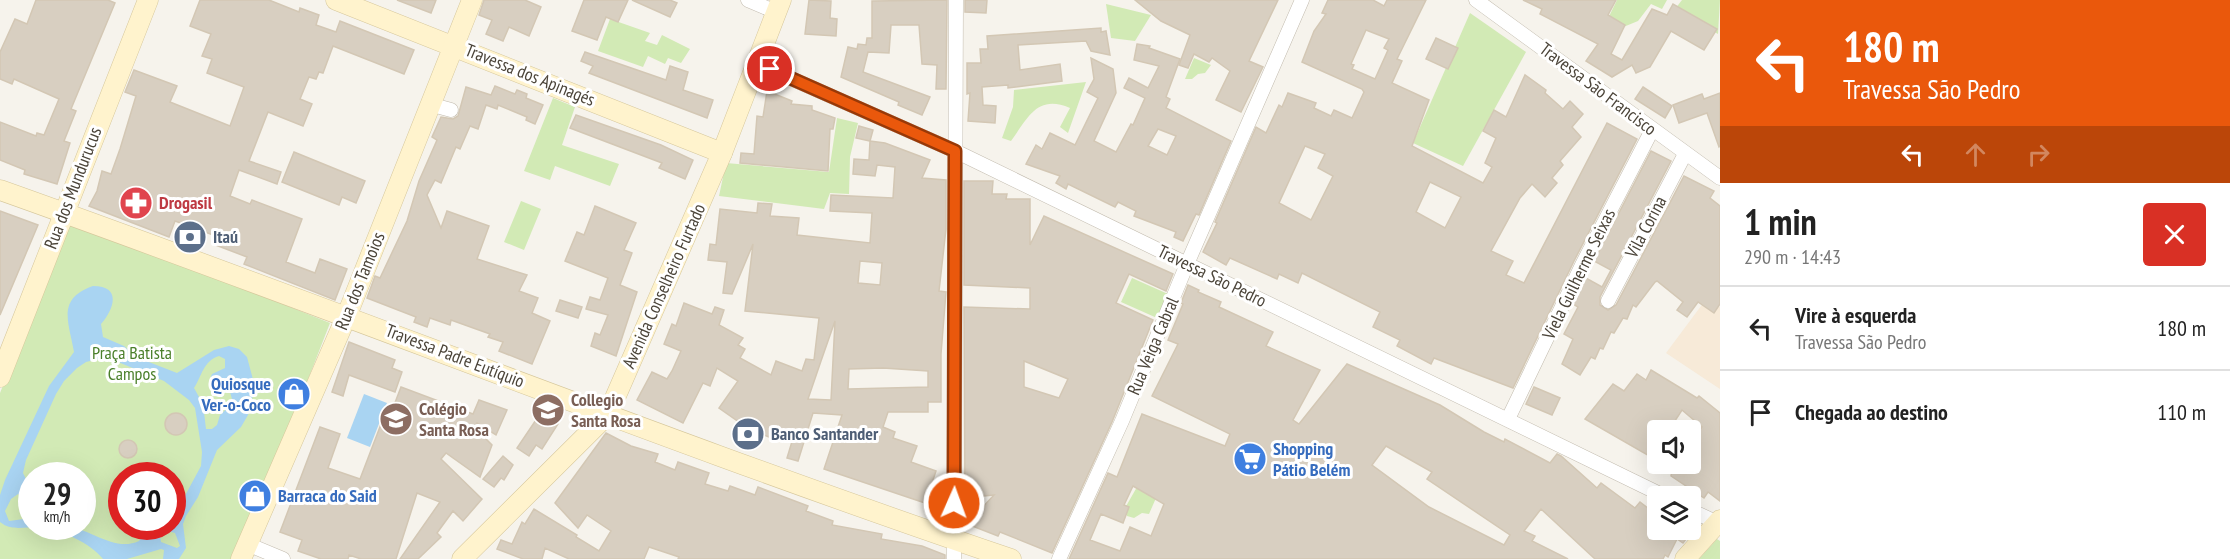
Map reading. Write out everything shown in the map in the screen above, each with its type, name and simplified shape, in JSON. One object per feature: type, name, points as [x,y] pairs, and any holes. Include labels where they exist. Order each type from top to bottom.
[{"type":"main road","name":"Rua dos Mundurucus","points":[[0,377],[148,0]]},
{"type":"main road","name":"Travessa dos Apinagés","points":[[336,0],[453,44],[722,153]]},
{"type":"main road","name":"Rua dos Tamoios","points":[[244,552],[347,315],[472,0]]},
{"type":"main road","name":"Avenida Conselheiro Furtado","points":[[462,559],[608,414],[722,153],[779,6]]},
{"type":"main road","name":"Travessa Padre Eutíquio","points":[[0,190],[347,315],[954,549],[1011,559]]},
{"type":"main road","points":[[1685,559],[1719,522]]},
{"type":"street","points":[[748,0],[779,6]]},
{"type":"street","points":[[954,549],[957,0]]},
{"type":"street","name":"Rua Veiga Cabral","points":[[1059,559],[1122,421],[1187,264],[1302,0]]},
{"type":"street","name":"Travessa São Francisco","points":[[1476,0],[1720,178]]},
{"type":"street","name":"Travessa São Pedro","points":[[756,63],[955,151],[1647,488]]},
{"type":"street","points":[[429,104],[452,110]]},
{"type":"street","name":"Viela Guilherme Seixas","points":[[1508,419],[1582,265],[1652,130]]},
{"type":"street","name":"Vila Corina","points":[[1608,301],[1685,154]]},
{"type":"street","points":[[1701,515],[1719,522]]},
{"type":"street","points":[[244,552],[283,559]]},
{"type":"shaded area","points":[[1707,298],[1720,307],[1720,389],[1666,353]]},
{"type":"green space","points":[[1617,0],[1667,0],[1662,9],[1651,4],[1638,21],[1599,37]]},
{"type":"green space","points":[[1682,0],[1720,0],[1718,34],[1675,9]]},
{"type":"green space","points":[[1106,4],[1151,15],[1135,41],[1111,38]]},
{"type":"green space","points":[[1470,13],[1526,52],[1463,166],[1413,143]]},
{"type":"green space","points":[[610,19],[650,33],[645,41],[657,45],[662,35],[690,49],[681,63],[668,58],[665,64],[648,56],[643,67],[598,51]]},
{"type":"green space","points":[[1194,58],[1211,65],[1205,73],[1198,74],[1192,79],[1185,79]]},
{"type":"green space","points":[[1086,82],[1068,133],[1060,127],[1070,108],[1059,104],[1049,104],[1034,111],[1011,141],[1002,138],[1013,107],[1014,90]]},
{"type":"green space","points":[[553,98],[575,107],[562,145],[619,164],[610,186],[555,166],[550,180],[524,171]]},
{"type":"green space","points":[[837,118],[858,123],[850,157],[849,194],[830,193],[824,209],[719,196],[726,163],[829,172]]},
{"type":"green space","points":[[521,201],[541,209],[524,250],[504,242]]},
{"type":"green space","name":"Praça Batista Campos","points":[[69,218],[330,323],[238,559],[0,559],[0,393]]},
{"type":"green space","points":[[1132,278],[1168,294],[1157,318],[1121,302]]},
{"type":"green space","points":[[1141,480],[1156,498],[1149,514],[1142,513],[1134,518],[1127,516],[1125,508]]},
{"type":"green space","points":[[1717,539],[1720,541],[1720,559],[1699,559]]},
{"type":"water","points":[[93,286],[108,290],[113,299],[109,312],[101,324],[103,337],[124,346],[136,357],[177,373],[214,350],[229,346],[239,349],[247,357],[255,387],[248,415],[241,427],[217,450],[198,497],[186,516],[186,494],[201,466],[202,452],[195,408],[189,400],[164,381],[106,357],[86,362],[64,381],[26,462],[18,462],[18,494],[11,499],[5,511],[9,521],[18,520],[18,528],[0,522],[0,495],[5,480],[49,386],[74,352],[68,313],[69,305],[81,291]],"holes":[[[219,356],[225,359],[225,368],[212,374],[210,379],[212,383],[229,388],[233,403],[220,415],[217,425],[212,429],[206,429],[203,404],[194,388],[209,361]]]},
{"type":"water","points":[[364,394],[387,403],[370,447],[347,438]]},
{"type":"water","points":[[96,536],[121,544],[130,544],[140,540],[161,540],[177,548],[180,546],[178,540],[185,540],[186,548],[179,559],[163,559],[164,550],[161,549],[127,559],[103,559],[79,540],[96,540]]},
{"type":"building","points":[[36,0],[108,0],[115,3],[71,109],[76,111],[64,141],[70,143],[57,184],[24,174],[25,170],[0,160],[0,122],[36,136],[37,133],[44,135],[59,99],[14,79],[12,84],[0,79],[0,52],[15,19],[27,24]]},
{"type":"building","points":[[200,0],[269,0],[299,12],[300,8],[319,15],[316,25],[336,32],[340,21],[414,50],[404,74],[333,46],[323,73],[319,72],[316,79],[309,77],[300,99],[312,104],[303,126],[268,112],[249,161],[281,172],[277,184],[239,170],[230,196],[250,204],[252,200],[302,219],[286,262],[315,273],[320,259],[347,269],[335,300],[244,264],[247,257],[213,244],[216,236],[175,221],[169,237],[89,206],[97,191],[102,171],[111,174],[120,149],[136,96],[125,92],[134,70],[177,86],[170,102],[230,126],[244,87],[207,73],[212,59],[202,56],[211,34],[190,26]]},
{"type":"building","points":[[397,0],[436,0],[431,13]]},
{"type":"building","points":[[484,0],[525,0],[541,7],[529,36],[509,27],[503,41],[486,34],[492,20],[479,15]]},
{"type":"building","points":[[584,0],[628,0],[618,22],[606,17],[597,40],[572,31]]},
{"type":"building","points":[[632,0],[670,0],[677,3],[670,17]]},
{"type":"building","points":[[809,0],[831,1],[830,18],[837,19],[836,36],[805,34]]},
{"type":"building","points":[[947,0],[946,89],[936,89],[937,65],[922,64],[919,25],[891,25],[889,53],[868,52],[863,72],[930,97],[922,115],[898,105],[899,102],[841,77],[848,47],[857,49],[858,44],[866,45],[867,38],[872,38],[872,1]]},
{"type":"building","points":[[965,0],[987,0],[986,13],[965,12]]},
{"type":"building","points":[[1135,0],[1278,0],[1249,61],[1263,67],[1241,112],[1216,100],[1230,71],[1212,58],[1209,62],[1194,54],[1188,68],[1179,65],[1190,35],[1161,21]]},
{"type":"building","points":[[1328,0],[1373,0],[1384,6],[1387,0],[1426,0],[1397,59],[1402,61],[1392,83],[1429,100],[1412,146],[1483,183],[1492,167],[1485,163],[1496,138],[1483,131],[1494,110],[1506,117],[1525,75],[1546,90],[1545,93],[1563,109],[1570,101],[1583,114],[1572,127],[1581,137],[1560,161],[1563,165],[1552,178],[1557,183],[1545,197],[1532,184],[1520,198],[1491,251],[1513,261],[1506,275],[1524,283],[1607,123],[1637,139],[1574,261],[1513,388],[1434,358],[1431,364],[1397,346],[1400,340],[1373,327],[1380,312],[1302,273],[1298,283],[1279,274],[1277,279],[1230,258],[1226,265],[1203,252],[1256,127],[1266,133],[1279,105],[1282,107],[1288,93],[1316,103],[1314,108],[1331,116],[1334,110],[1352,118],[1364,92],[1362,89],[1302,62],[1314,31],[1326,14],[1322,13]],"holes":[[[1366,30],[1389,39],[1384,48],[1388,50],[1375,79],[1352,69],[1354,65],[1351,64]],[[1305,146],[1325,154],[1318,168],[1333,176],[1311,220],[1279,203]],[[1430,182],[1461,197],[1445,228],[1416,212]]]},
{"type":"building","points":[[1523,0],[1616,0],[1608,15],[1625,25],[1611,54],[1622,60],[1652,9],[1667,15],[1673,4],[1717,29],[1704,50],[1671,31],[1650,67],[1636,73],[1632,65],[1612,77],[1586,61],[1598,44],[1540,14],[1542,9]]},
{"type":"building","points":[[1101,28],[1101,32],[1106,31],[1110,55],[1091,51],[1086,41],[1018,45],[1020,70],[1060,64],[1062,81],[1008,88],[1008,85],[982,87],[983,105],[996,106],[995,123],[968,121],[970,93],[967,94],[967,63],[981,63],[980,49],[988,49],[987,36]]},
{"type":"building","points":[[1436,38],[1458,48],[1448,69],[1426,59]]},
{"type":"building","points":[[1137,44],[1150,46],[1149,48],[1180,59],[1166,97],[1170,99],[1166,108],[1231,141],[1199,215],[1196,214],[1183,241],[1174,237],[1176,232],[1134,216],[1136,211],[1118,202],[1115,207],[1068,184],[1066,189],[1056,183],[1060,176],[1026,164],[1036,145],[1042,149],[1050,133],[1075,145],[1098,98],[1087,92],[1094,79],[1091,58],[1113,69],[1116,93],[1094,141],[1116,152],[1131,124],[1133,125],[1145,98],[1124,88],[1129,78],[1148,88],[1159,66],[1134,60]],"holes":[[[1158,129],[1176,136],[1167,155],[1148,146]]]},
{"type":"building","points":[[585,52],[666,80],[670,66],[688,72],[683,90],[713,100],[707,118],[589,73],[593,66],[581,61]]},
{"type":"building","points":[[495,86],[515,94],[517,90],[527,94],[526,98],[543,105],[535,124],[526,120],[527,117],[498,105],[497,109],[486,105],[478,129],[470,126],[460,149],[456,147],[441,183],[435,180],[427,195],[441,228],[447,211],[489,226],[477,259],[527,275],[519,291],[538,298],[532,313],[550,321],[532,364],[499,351],[503,342],[488,337],[490,334],[451,320],[450,325],[430,318],[427,327],[414,322],[416,317],[367,298],[375,276],[380,278],[407,221],[419,181],[437,140],[432,137],[441,117],[453,119],[458,116],[466,87],[491,95]]},
{"type":"building","points":[[1643,87],[1672,106],[1665,118],[1635,99]]},
{"type":"building","points":[[767,91],[792,101],[791,104],[812,106],[812,110],[835,118],[833,129],[830,129],[828,171],[740,163],[741,153],[754,154],[757,116],[763,117]]},
{"type":"building","points":[[1720,93],[1719,147],[1707,113],[1679,123],[1673,105],[1702,94],[1704,99]]},
{"type":"building","points":[[576,115],[661,145],[693,160],[685,179],[659,168],[662,163],[570,128]]},
{"type":"building","points":[[859,126],[873,130],[870,141],[856,138]]},
{"type":"building","points":[[870,141],[885,143],[930,160],[922,178],[946,180],[946,229],[939,291],[946,292],[941,354],[941,402],[928,402],[928,412],[888,412],[883,427],[895,432],[893,438],[917,446],[911,462],[936,471],[925,503],[824,469],[842,415],[813,413],[798,461],[787,458],[794,435],[773,427],[769,437],[749,429],[719,408],[738,381],[717,368],[710,386],[703,383],[683,423],[637,400],[652,372],[667,379],[672,371],[681,351],[664,344],[672,324],[676,326],[684,303],[712,314],[715,307],[724,310],[719,325],[743,338],[738,345],[745,349],[740,358],[771,375],[776,361],[802,371],[806,359],[814,360],[819,318],[745,311],[753,244],[732,294],[723,293],[727,262],[708,260],[710,244],[716,245],[720,209],[757,213],[758,203],[772,204],[770,216],[799,218],[797,235],[870,243],[872,213],[830,211],[831,195],[893,198],[895,167],[877,165],[875,176],[853,174],[854,159],[869,160]],"holes":[[[860,261],[882,263],[880,285],[858,283]],[[835,321],[831,400],[808,399]],[[883,368],[928,371],[928,387],[848,389],[849,369]]]},
{"type":"building","points":[[1651,151],[1671,161],[1600,297],[1600,305],[1608,310],[1616,305],[1684,176],[1714,191],[1710,198],[1720,206],[1720,304],[1714,313],[1698,302],[1687,317],[1677,310],[1683,302],[1657,281],[1655,282],[1636,307],[1633,305],[1627,319],[1623,318],[1614,333],[1611,332],[1603,349],[1600,348],[1595,359],[1591,357],[1580,375],[1562,364],[1573,339],[1564,334],[1578,307],[1573,304],[1586,278],[1602,287],[1611,270],[1594,261]]},
{"type":"building","points":[[294,152],[365,181],[356,203],[342,197],[339,205],[282,182]]},
{"type":"building","points":[[964,181],[993,181],[992,194],[1007,194],[1006,199],[1030,199],[1030,245],[1044,216],[1173,274],[1166,291],[1129,274],[1116,303],[1153,320],[1112,422],[1052,553],[1000,532],[998,536],[967,524],[994,495],[965,498],[964,307],[1030,309],[1030,288],[964,285]],"holes":[[[1024,361],[1068,379],[1059,398],[1024,387]]]},
{"type":"building","points":[[595,206],[636,223],[624,250],[632,253],[620,285],[637,292],[616,356],[591,346],[595,333],[600,335],[608,315],[586,309],[590,297],[600,300],[608,278],[565,261],[577,232],[584,235]]},
{"type":"building","points":[[0,211],[38,225],[0,315]]},
{"type":"building","points":[[1188,285],[1221,302],[1219,307],[1273,332],[1266,346],[1320,370],[1293,420],[1299,424],[1347,364],[1440,405],[1484,432],[1504,442],[1505,439],[1550,463],[1557,454],[1561,456],[1597,488],[1601,483],[1635,508],[1640,502],[1647,507],[1647,540],[1676,540],[1668,557],[1665,555],[1663,559],[1595,559],[1541,509],[1524,531],[1535,536],[1532,541],[1568,559],[1069,559],[1108,473],[1117,477],[1142,414],[1225,446],[1230,434],[1152,396],[1178,344],[1168,340],[1183,304],[1181,303]],"holes":[[[1386,446],[1432,472],[1427,479],[1510,535],[1504,545],[1429,507],[1372,465]],[[1133,486],[1164,504],[1151,536],[1130,527],[1120,551],[1090,540],[1101,514],[1123,523],[1129,507],[1124,505]]]},
{"type":"building","points":[[560,300],[582,307],[578,318],[556,311]]},
{"type":"building","points":[[349,342],[395,360],[392,368],[402,372],[395,392],[349,375],[343,396],[332,392]]},
{"type":"building","points":[[1651,370],[1697,398],[1699,396],[1720,413],[1720,501],[1708,492],[1704,498],[1701,496],[1701,486],[1686,486],[1671,476],[1671,474],[1701,474],[1701,420],[1694,420],[1682,410],[1676,420],[1647,420],[1647,455],[1585,419],[1613,384],[1624,391],[1637,374],[1646,380]]},
{"type":"building","points":[[401,387],[473,414],[479,400],[507,410],[496,435],[477,423],[474,427],[492,445],[480,477],[446,453],[441,459],[482,499],[463,521],[453,511],[437,533],[441,537],[418,559],[400,559],[440,502],[417,493],[396,559],[361,559],[349,555],[348,559],[321,559],[298,551],[302,540],[280,532],[320,427],[340,434],[328,468],[360,479],[383,419],[388,421]]},
{"type":"building","points":[[1534,387],[1560,398],[1552,415],[1526,404]]},
{"type":"building","points":[[176,413],[184,416],[187,424],[184,432],[176,435],[168,432],[165,424],[168,416]]},
{"type":"building","points":[[538,417],[558,424],[542,449],[536,445],[529,456],[517,448]]},
{"type":"building","points":[[606,433],[631,446],[658,454],[655,462],[675,470],[678,462],[709,473],[705,484],[728,491],[730,486],[755,495],[758,487],[808,506],[806,511],[833,521],[832,525],[882,534],[881,539],[922,546],[945,555],[945,559],[678,559],[679,557],[649,547],[644,559],[569,559],[545,548],[542,559],[523,559],[497,549],[501,540],[512,544],[522,522],[525,524],[534,509],[599,551],[611,531],[587,515],[578,528],[555,503]]},
{"type":"building","points":[[128,440],[134,443],[137,449],[134,455],[128,458],[122,455],[119,449],[122,443]]},
{"type":"building","points":[[503,456],[513,465],[504,480],[501,478],[494,487],[483,479]]},
{"type":"place","name":"Drogasil","points":[[136,203]]},
{"type":"place","name":"Itaú","points":[[190,237]]},
{"type":"place","name":"Quiosque Ver-o-Coco","points":[[294,394]]},
{"type":"place","name":"Collegio Santa Rosa","points":[[548,410]]},
{"type":"place","name":"Colégio Santa Rosa","points":[[396,419]]},
{"type":"place","name":"Banco Santander","points":[[748,434]]},
{"type":"place","name":"Shopping Pátio Belém","points":[[1250,459]]},
{"type":"place","name":"Barraca do Said","points":[[255,496]]},
{"type":"route","points":[[770,69],[955,151],[954,503]]}]
